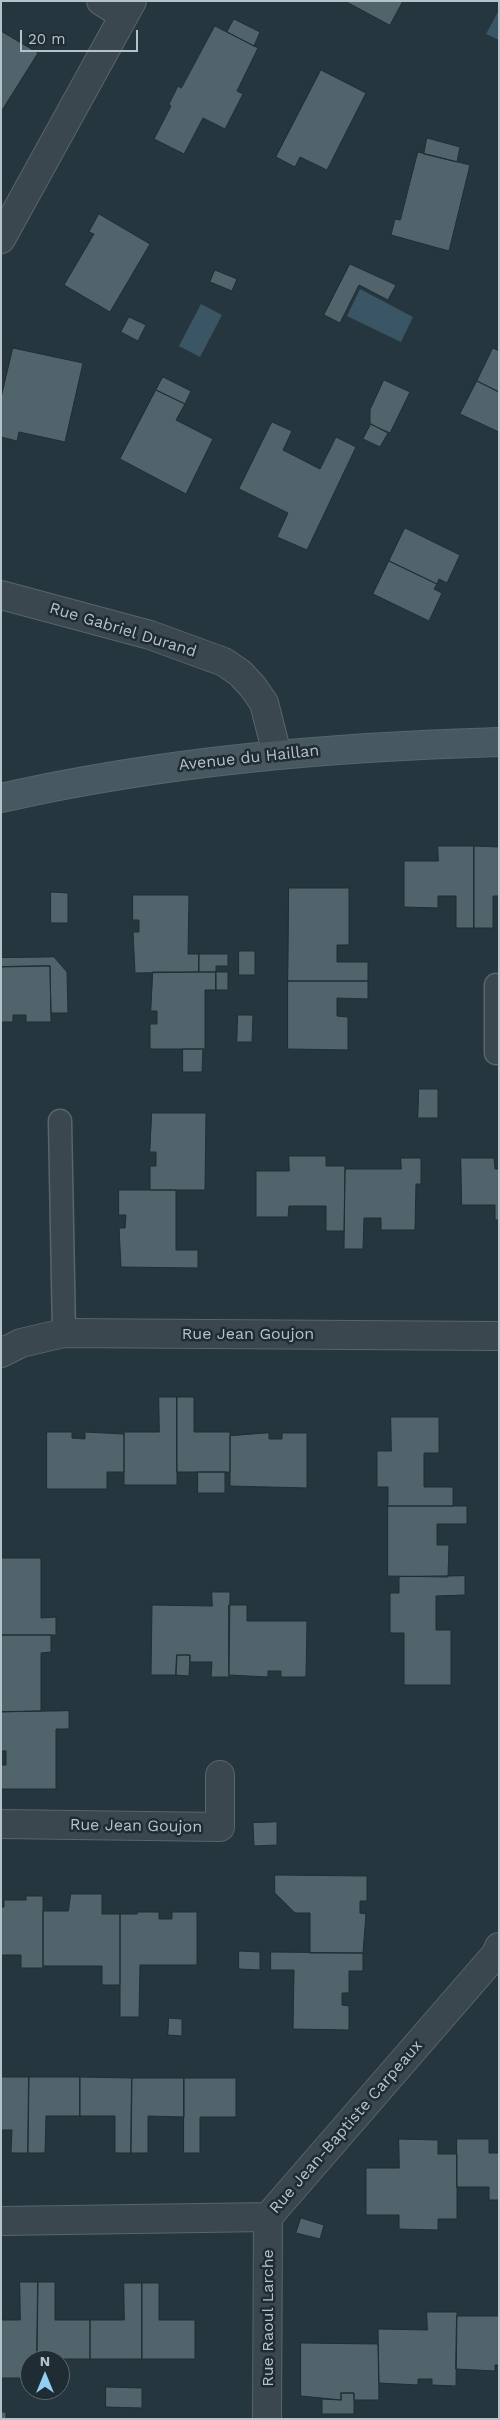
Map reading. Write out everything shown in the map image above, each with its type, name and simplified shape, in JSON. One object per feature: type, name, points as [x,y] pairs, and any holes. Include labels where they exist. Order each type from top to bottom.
[{"type":"street","points":[[1,239],[119,6]]},
{"type":"street","name":"Rue Gabriel Durand","points":[[1,595],[150,635],[224,662],[240,673],[254,687],[264,704],[277,754]]},
{"type":"street","name":"Avenue du Haillan","points":[[1,798],[168,767],[277,754],[404,745],[499,742]]},
{"type":"street","name":"Rue Jean Goujon","points":[[1,1353],[21,1343],[64,1333],[499,1336]]},
{"type":"street","name":"Rue Jean Goujon","points":[[1,1824],[220,1827],[220,1775]]},
{"type":"street","name":"Rue Jean-Baptiste Carpeaux","points":[[1,2221],[268,2217],[498,1952]]},
{"type":"street","name":"Rue Raoul Larche","points":[[267,2419],[268,2217]]},
{"type":"lane","points":[[496,985],[496,1053],[499,1054]]},
{"type":"lane","points":[[60,1121],[64,1333]]},
{"type":"water","points":[[499,10],[499,40],[486,34]]},
{"type":"water","points":[[360,289],[413,317],[401,342],[347,316]]},
{"type":"water","points":[[201,304],[222,315],[200,357],[179,346]]},
{"type":"building","points":[[345,1],[403,1],[390,25]]},
{"type":"building","points":[[234,19],[260,32],[254,46],[227,32]]},
{"type":"building","points":[[215,26],[258,48],[237,91],[243,94],[225,129],[203,118],[184,154],[154,139],[171,106],[169,104],[178,86],[181,88]]},
{"type":"building","points":[[1,31],[38,53],[1,112]]},
{"type":"building","points":[[321,70],[366,93],[327,170],[300,157],[295,167],[276,157]]},
{"type":"building","points":[[427,138],[460,147],[457,162],[424,154]]},
{"type":"building","points":[[418,152],[470,165],[449,251],[391,235],[395,219],[400,220]]},
{"type":"building","points":[[99,214],[150,244],[110,312],[64,285],[94,234],[89,232]]},
{"type":"building","points":[[350,264],[396,285],[388,300],[359,285],[340,323],[324,315]]},
{"type":"building","points":[[215,270],[237,279],[232,291],[210,282]]},
{"type":"building","points":[[129,317],[146,325],[138,341],[121,332]]},
{"type":"building","points":[[13,348],[83,363],[65,442],[19,432],[17,441],[1,437],[1,398]]},
{"type":"building","points":[[493,348],[499,351],[499,392],[477,381]]},
{"type":"building","points":[[163,377],[191,391],[185,404],[156,390]]},
{"type":"building","points":[[384,380],[410,392],[390,433],[370,424],[370,410]]},
{"type":"building","points":[[477,381],[499,392],[499,432],[460,414]]},
{"type":"building","points":[[156,390],[185,404],[176,420],[213,439],[186,494],[120,459]]},
{"type":"building","points":[[272,422],[292,431],[283,450],[320,469],[336,437],[356,447],[307,550],[277,537],[288,513],[239,489]]},
{"type":"building","points":[[371,424],[388,433],[380,447],[363,439]]},
{"type":"building","points":[[405,528],[460,555],[447,583],[439,579],[437,584],[389,561]]},
{"type":"building","points":[[389,561],[437,584],[434,589],[442,593],[429,621],[373,594]]},
{"type":"building","points":[[438,846],[474,846],[474,928],[456,928],[456,896],[438,896],[438,908],[404,907],[404,861],[438,861]]},
{"type":"building","points":[[474,846],[499,847],[499,896],[493,896],[493,928],[474,928]]},
{"type":"building","points":[[289,888],[349,888],[349,945],[337,945],[337,962],[368,962],[368,981],[288,981]]},
{"type":"building","points":[[51,892],[68,893],[68,923],[51,923]]},
{"type":"building","points":[[133,895],[189,895],[188,954],[199,954],[199,972],[135,973],[133,932],[139,932],[139,920],[133,920]]},
{"type":"building","points":[[239,951],[255,951],[255,975],[239,975]]},
{"type":"building","points":[[199,954],[228,954],[228,966],[216,966],[216,972],[199,972]]},
{"type":"building","points":[[54,957],[67,972],[68,1013],[51,1013],[50,966],[1,967],[1,958]]},
{"type":"building","points":[[50,966],[51,1022],[26,1022],[26,1015],[13,1015],[13,1022],[1,1022],[1,967]]},
{"type":"building","points":[[153,972],[216,972],[216,990],[205,990],[205,1049],[150,1049],[150,1024],[157,1024],[157,1011],[151,1011]]},
{"type":"building","points":[[216,972],[228,972],[228,990],[216,990]]},
{"type":"building","points":[[288,981],[368,981],[368,999],[337,998],[337,1016],[348,1017],[348,1050],[288,1049]]},
{"type":"building","points":[[238,1015],[253,1015],[252,1042],[237,1042]]},
{"type":"building","points":[[183,1049],[203,1049],[202,1072],[183,1072]]},
{"type":"building","points":[[419,1089],[438,1089],[438,1118],[418,1118]]},
{"type":"building","points":[[152,1113],[206,1113],[205,1190],[150,1190],[150,1166],[156,1166],[156,1152],[150,1152]]},
{"type":"building","points":[[289,1156],[326,1156],[326,1166],[345,1166],[344,1231],[326,1231],[326,1206],[289,1206],[288,1217],[256,1217],[256,1171],[289,1171]]},
{"type":"building","points":[[401,1158],[421,1158],[421,1184],[416,1184],[415,1230],[381,1230],[381,1218],[364,1218],[363,1249],[344,1249],[345,1169],[401,1169]]},
{"type":"building","points":[[461,1158],[494,1158],[495,1169],[499,1169],[499,1220],[495,1220],[495,1205],[462,1205]]},
{"type":"building","points":[[119,1190],[176,1190],[176,1250],[198,1250],[198,1268],[121,1267],[119,1228],[125,1228],[126,1215],[119,1215]]},
{"type":"building","points":[[159,1397],[177,1397],[177,1485],[124,1485],[124,1432],[159,1432]]},
{"type":"building","points":[[177,1397],[194,1397],[194,1432],[230,1432],[230,1472],[177,1472]]},
{"type":"building","points":[[391,1417],[439,1417],[439,1453],[424,1453],[424,1487],[453,1487],[453,1506],[388,1506],[388,1487],[377,1487],[377,1451],[391,1451]]},
{"type":"building","points":[[47,1432],[72,1432],[72,1438],[85,1439],[85,1432],[124,1434],[124,1472],[107,1472],[107,1489],[47,1489]]},
{"type":"building","points":[[269,1433],[269,1439],[282,1439],[282,1433],[307,1433],[307,1488],[230,1486],[230,1436]]},
{"type":"building","points":[[198,1472],[225,1472],[225,1493],[198,1493]]},
{"type":"building","points":[[388,1506],[467,1506],[467,1524],[437,1524],[437,1545],[449,1545],[448,1577],[388,1576]]},
{"type":"building","points":[[1,1558],[41,1558],[41,1618],[56,1617],[56,1635],[1,1635]]},
{"type":"building","points":[[465,1576],[465,1595],[436,1596],[436,1630],[451,1630],[451,1685],[404,1685],[404,1633],[390,1633],[390,1593],[399,1593],[399,1577]]},
{"type":"building","points":[[212,1592],[230,1592],[229,1677],[211,1677],[212,1662],[190,1662],[190,1655],[177,1655],[176,1675],[151,1675],[152,1605],[212,1606]]},
{"type":"building","points":[[229,1605],[247,1605],[247,1621],[307,1621],[306,1677],[281,1677],[281,1671],[268,1671],[268,1677],[229,1675]]},
{"type":"building","points":[[1,1635],[51,1635],[51,1652],[41,1653],[41,1711],[1,1712]]},
{"type":"building","points":[[177,1655],[190,1655],[189,1676],[176,1675]]},
{"type":"building","points":[[69,1711],[69,1729],[56,1729],[56,1789],[1,1789],[1,1765],[6,1765],[6,1751],[1,1751],[1,1712]]},
{"type":"building","points":[[277,1822],[277,1845],[254,1846],[253,1823]]},
{"type":"building","points":[[275,1875],[367,1876],[367,1901],[360,1901],[360,1913],[366,1914],[363,1953],[310,1953],[310,1913],[295,1913],[275,1893]]},
{"type":"building","points":[[71,1894],[102,1894],[102,1914],[120,1914],[120,1985],[102,1985],[102,1966],[43,1966],[43,1911],[68,1911]]},
{"type":"building","points":[[26,1896],[43,1896],[43,1968],[21,1968],[21,1955],[1,1955],[1,1907],[4,1907],[4,1900],[26,1900]]},
{"type":"building","points":[[137,1912],[159,1912],[159,1919],[172,1919],[172,1912],[197,1912],[197,1965],[140,1965],[139,2017],[120,2017],[120,1914],[137,1914]]},
{"type":"building","points":[[239,1951],[260,1952],[260,1970],[239,1969]]},
{"type":"building","points":[[271,1952],[363,1953],[363,1971],[349,1971],[349,1993],[342,1993],[342,2005],[349,2006],[349,2030],[293,2029],[294,1970],[271,1970]]},
{"type":"building","points":[[169,2018],[182,2019],[182,2036],[168,2035]]},
{"type":"building","points":[[1,2077],[29,2077],[28,2153],[11,2153],[12,2130],[1,2130]]},
{"type":"building","points":[[29,2077],[80,2077],[80,2116],[46,2116],[45,2153],[28,2153]]},
{"type":"building","points":[[80,2077],[132,2078],[131,2153],[115,2153],[115,2116],[80,2116]]},
{"type":"building","points":[[132,2078],[184,2078],[184,2117],[148,2116],[148,2153],[131,2153]]},
{"type":"building","points":[[184,2078],[236,2078],[236,2117],[200,2117],[200,2153],[184,2153]]},
{"type":"building","points":[[399,2139],[438,2140],[438,2154],[457,2154],[457,2219],[438,2219],[438,2230],[399,2229],[399,2215],[366,2215],[366,2168],[399,2168]]},
{"type":"building","points":[[457,2139],[489,2139],[489,2153],[499,2153],[499,2200],[489,2200],[489,2187],[457,2187]]},
{"type":"building","points":[[301,2218],[324,2225],[320,2239],[296,2233]]},
{"type":"building","points":[[20,2282],[38,2282],[37,2350],[20,2350],[20,2378],[1,2378],[1,2320],[20,2320]]},
{"type":"building","points":[[38,2282],[55,2282],[55,2320],[90,2320],[90,2359],[70,2359],[70,2350],[37,2350]]},
{"type":"building","points":[[124,2283],[142,2283],[142,2359],[90,2359],[90,2320],[124,2320]]},
{"type":"building","points":[[142,2283],[159,2283],[159,2320],[195,2320],[195,2359],[142,2359]]},
{"type":"building","points":[[427,2312],[457,2312],[456,2386],[432,2385],[432,2379],[418,2379],[418,2385],[379,2383],[378,2329],[427,2330]]},
{"type":"building","points":[[457,2316],[499,2316],[499,2365],[495,2365],[495,2371],[456,2369]]},
{"type":"building","points":[[301,2343],[378,2344],[379,2400],[354,2400],[354,2393],[341,2393],[341,2400],[301,2396]]},
{"type":"building","points":[[106,2387],[142,2388],[142,2408],[106,2407]]},
{"type":"building","points":[[341,2393],[354,2393],[354,2414],[322,2414],[322,2399],[341,2400]]},
{"type":"building","points":[[1,2412],[6,2412],[6,2419],[1,2419]]}]
